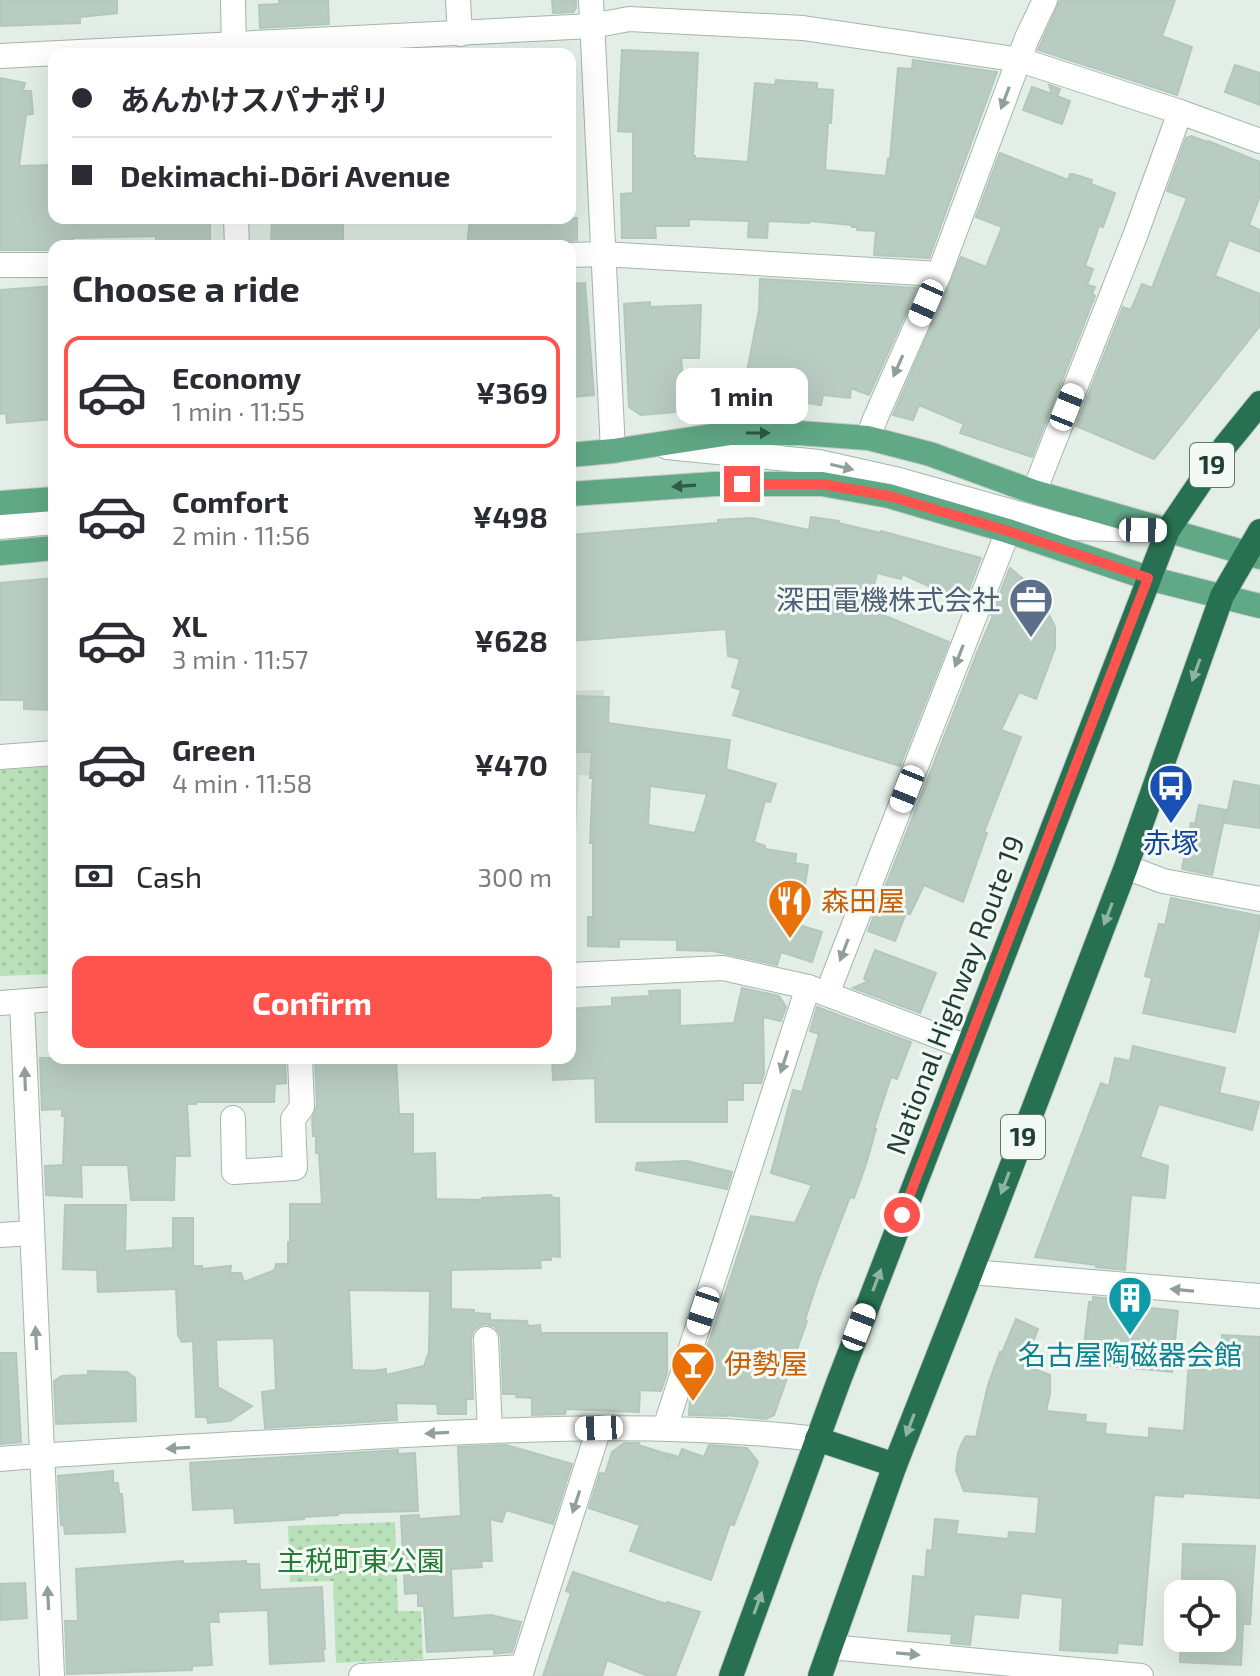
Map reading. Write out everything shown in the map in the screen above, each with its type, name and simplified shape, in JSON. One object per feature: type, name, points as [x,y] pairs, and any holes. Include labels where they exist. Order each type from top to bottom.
[{"type":"highway","name":"National Highway Route 19","points":[[731,1676],[817,1439],[1148,578],[1168,530],[1225,446],[1260,403]]},
{"type":"highway","name":"19","points":[[820,1676],[895,1465],[1126,867],[1222,596],[1253,555],[1260,531]]},
{"type":"highway","points":[[817,1439],[895,1465]]},
{"type":"main road","points":[[576,454],[731,433],[799,433],[868,438],[930,454],[1034,492],[1253,555]]},
{"type":"main road","points":[[576,494],[715,484],[822,484],[889,496],[1008,531],[1148,578],[1260,606]]},
{"type":"main road","points":[[0,503],[48,499]]},
{"type":"main road","points":[[0,553],[48,549]]},
{"type":"street","points":[[233,0],[234,48]]},
{"type":"street","points":[[458,0],[460,34]]},
{"type":"street","points":[[591,0],[613,451]]},
{"type":"street","points":[[868,438],[939,274],[1027,38],[1045,0]]},
{"type":"street","points":[[249,48],[592,26],[629,19],[803,28],[1020,60],[1260,141]]},
{"type":"street","points":[[0,56],[48,55]]},
{"type":"street","points":[[1034,492],[1135,236],[1180,112]]},
{"type":"street","points":[[576,255],[939,274]]},
{"type":"street","points":[[0,265],[48,265]]},
{"type":"street","points":[[653,445],[819,462],[899,480],[1070,528],[1168,530]]},
{"type":"street","points":[[0,527],[48,523]]},
{"type":"street","points":[[665,1428],[817,991],[1008,531]]},
{"type":"street","points":[[0,757],[48,753]]},
{"type":"street","points":[[1126,867],[1163,881],[1260,899]]},
{"type":"street","points":[[576,975],[723,968],[817,991],[967,1047]]},
{"type":"street","points":[[48,999],[11,1002],[31,1233],[52,1676]]},
{"type":"street","points":[[233,1118],[234,1172],[295,1168],[293,1119],[302,1107],[300,1064]]},
{"type":"street","points":[[0,1235],[31,1233]]},
{"type":"street","points":[[971,1272],[1260,1296]]},
{"type":"street","points":[[486,1339],[490,1431]]},
{"type":"street","points":[[361,1676],[521,1672],[599,1428]]},
{"type":"street","points":[[0,1459],[490,1431],[599,1428],[665,1428],[817,1439]]},
{"type":"street","points":[[830,1647],[1141,1676]]},
{"type":"shaded area","points":[[604,690],[600,776],[579,775],[576,833],[576,691]]},
{"type":"green space","points":[[48,766],[48,974],[0,976],[0,770]]},
{"type":"green space","name":"主税町東公園","points":[[395,1522],[398,1611],[421,1611],[423,1659],[336,1663],[333,1581],[290,1582],[288,1526]]},
{"type":"building","points":[[0,0],[117,0],[117,13],[80,17],[80,23],[1,26]]},
{"type":"building","points":[[279,0],[328,0],[329,24],[260,28],[259,5],[279,4]]},
{"type":"building","points":[[552,0],[576,0],[576,8],[573,12],[553,13]]},
{"type":"building","points":[[1060,0],[1175,0],[1162,36],[1192,47],[1177,95],[1038,50]]},
{"type":"building","points":[[622,50],[698,53],[695,158],[748,162],[755,83],[775,85],[776,80],[817,83],[817,89],[833,90],[825,170],[886,176],[898,68],[912,69],[913,60],[997,72],[929,258],[874,255],[876,231],[810,221],[768,221],[767,238],[748,237],[749,221],[689,219],[689,226],[655,226],[656,238],[622,238],[621,194],[633,193],[633,132],[618,131]]},
{"type":"building","points":[[1235,65],[1260,73],[1260,105],[1225,92]]},
{"type":"building","points":[[0,78],[25,83],[23,91],[31,91],[33,114],[26,115],[19,166],[48,165],[48,224],[210,224],[210,240],[156,240],[156,236],[73,238],[48,240],[48,250],[0,250]]},
{"type":"building","points":[[1049,85],[1060,89],[1057,96],[1070,101],[1062,124],[1023,110],[1032,87],[1052,94]]},
{"type":"building","points":[[1191,136],[1260,162],[1260,196],[1249,225],[1260,230],[1260,252],[1229,240],[1215,276],[1260,294],[1260,326],[1154,459],[1076,426],[1123,307],[1131,310],[1142,284],[1152,288],[1187,198],[1167,191],[1186,138]]},
{"type":"building","points":[[1000,153],[1068,180],[1073,174],[1092,180],[1091,184],[1115,193],[1085,266],[1093,269],[1087,285],[1095,287],[1092,294],[1095,296],[1032,457],[960,433],[964,424],[919,405],[913,420],[893,415],[961,257],[986,267],[1002,227],[976,217]]},
{"type":"building","points":[[577,218],[577,240],[468,240],[469,224],[576,224]]},
{"type":"building","points":[[272,224],[343,224],[343,240],[271,240]]},
{"type":"building","points":[[760,279],[917,288],[869,395],[851,388],[850,398],[823,395],[821,405],[763,396],[738,418],[759,310]]},
{"type":"building","points":[[585,283],[594,395],[576,396],[576,284]]},
{"type":"building","points":[[48,286],[48,420],[7,423],[6,413],[0,414],[0,290]]},
{"type":"building","points":[[650,302],[650,307],[701,305],[699,358],[681,358],[686,411],[641,415],[629,407],[624,304]]},
{"type":"building","points":[[811,517],[839,521],[981,558],[964,602],[902,574],[901,579],[877,573],[868,609],[949,642],[900,766],[733,715],[741,690],[732,687],[740,659],[728,656],[726,629],[576,641],[576,535],[752,518],[809,530]]},
{"type":"building","points":[[1010,568],[1040,596],[1055,627],[1055,648],[1036,699],[1019,692],[1001,730],[1021,737],[984,832],[987,833],[963,902],[924,885],[910,914],[906,913],[895,941],[868,931]]},
{"type":"building","points":[[48,579],[48,710],[24,709],[24,700],[0,700],[0,583]]},
{"type":"building","points":[[576,696],[609,697],[608,723],[730,740],[726,769],[776,784],[770,802],[765,801],[754,842],[765,846],[765,849],[796,854],[795,863],[808,865],[799,925],[822,932],[812,962],[781,952],[777,965],[713,951],[677,950],[677,940],[619,939],[619,947],[588,946],[588,917],[593,917],[593,843],[590,843],[592,752],[576,752]],"holes":[[[650,786],[707,794],[695,833],[648,825]]]},
{"type":"building","points":[[1234,781],[1260,786],[1260,828],[1225,823]]},
{"type":"building","points":[[1199,805],[1226,810],[1212,875],[1182,869],[1191,823],[1195,824]]},
{"type":"building","points":[[1171,898],[1260,916],[1235,1032],[1143,1013],[1152,978],[1145,976],[1159,924],[1165,925]]},
{"type":"building","points":[[875,950],[936,973],[920,1013],[853,988],[869,981],[864,979]]},
{"type":"building","points":[[742,988],[779,996],[786,1007],[781,1021],[763,1017],[764,1073],[761,1083],[743,1083],[743,1100],[727,1100],[727,1122],[596,1122],[595,1078],[553,1080],[552,1064],[576,1064],[576,1009],[612,1006],[612,998],[650,996],[649,991],[680,990],[680,1026],[734,1023]]},
{"type":"building","points":[[817,1007],[911,1042],[897,1079],[891,1077],[867,1161],[818,1280],[774,1415],[766,1419],[689,1415],[690,1399],[751,1216],[795,1223],[812,1185],[771,1173],[793,1090],[802,1092],[819,1034],[810,1031]]},
{"type":"building","points":[[1133,1046],[1225,1068],[1219,1093],[1259,1102],[1252,1130],[1159,1104],[1140,1157],[1168,1166],[1165,1198],[1131,1195],[1125,1270],[1035,1257],[1101,1083],[1109,1086],[1115,1058],[1130,1061]]},
{"type":"building","points":[[40,1058],[48,1058],[48,1064],[285,1064],[286,1083],[275,1084],[274,1102],[187,1104],[190,1156],[175,1156],[174,1200],[131,1200],[128,1165],[81,1165],[82,1197],[46,1195],[45,1166],[63,1165],[65,1116],[62,1116],[62,1109],[42,1110]]},
{"type":"building","points":[[315,1064],[396,1064],[399,1114],[413,1114],[413,1154],[435,1153],[436,1199],[482,1200],[551,1195],[559,1198],[560,1257],[540,1260],[541,1268],[451,1270],[451,1309],[490,1314],[490,1320],[527,1321],[528,1326],[540,1325],[541,1333],[667,1333],[667,1373],[661,1391],[640,1390],[639,1412],[566,1409],[565,1414],[532,1415],[532,1398],[503,1394],[501,1338],[494,1326],[485,1324],[473,1331],[471,1339],[473,1399],[466,1399],[466,1414],[438,1414],[437,1404],[396,1403],[397,1420],[265,1428],[262,1392],[276,1390],[274,1338],[216,1340],[218,1387],[252,1406],[230,1421],[208,1423],[207,1417],[196,1417],[193,1341],[182,1342],[178,1335],[176,1289],[98,1292],[97,1270],[63,1269],[65,1205],[126,1205],[125,1251],[173,1248],[173,1218],[193,1218],[193,1266],[202,1266],[202,1269],[231,1266],[230,1273],[241,1273],[244,1282],[275,1270],[276,1264],[288,1264],[290,1204],[322,1204],[319,1153],[316,1153],[312,1119],[317,1106]],"holes":[[[349,1290],[430,1291],[429,1352],[424,1366],[386,1375],[386,1369],[352,1370]]]},
{"type":"building","points":[[687,1161],[732,1172],[727,1189],[636,1170],[637,1163]]},
{"type":"building","name":"名古屋陶磁器会館","points":[[1093,1297],[1122,1300],[1122,1305],[1178,1311],[1172,1372],[1082,1363],[1089,1302],[1093,1302]]},
{"type":"building","points":[[1016,1319],[1038,1329],[1024,1365],[1050,1375],[1046,1411],[1086,1415],[1085,1422],[1106,1424],[1105,1434],[1149,1438],[1149,1428],[1184,1431],[1189,1361],[1221,1363],[1222,1335],[1260,1337],[1260,1498],[1184,1493],[1183,1497],[1154,1495],[1142,1645],[1118,1643],[1117,1653],[1060,1650],[1063,1598],[1021,1593],[1018,1618],[974,1614],[970,1645],[951,1643],[952,1634],[908,1631],[913,1576],[925,1577],[927,1550],[932,1551],[935,1519],[958,1521],[956,1534],[1008,1539],[1009,1532],[1036,1534],[1039,1497],[964,1491],[956,1471],[958,1453],[966,1436],[976,1437],[988,1385]]},
{"type":"building","points":[[0,1353],[16,1353],[21,1442],[0,1444]]},
{"type":"building","points":[[88,1371],[127,1372],[135,1378],[136,1421],[56,1424],[54,1381],[62,1376],[88,1375]]},
{"type":"building","points":[[624,1443],[639,1443],[667,1454],[667,1461],[669,1454],[679,1457],[682,1449],[704,1457],[709,1445],[747,1448],[758,1462],[734,1525],[730,1524],[711,1580],[630,1551],[640,1525],[589,1508],[600,1473],[605,1474],[612,1452]]},
{"type":"building","points":[[506,1445],[572,1464],[553,1524],[506,1510],[502,1522],[490,1519],[492,1561],[481,1561],[482,1567],[451,1569],[453,1618],[491,1615],[521,1622],[512,1652],[494,1654],[494,1649],[427,1652],[424,1606],[418,1606],[418,1593],[405,1594],[401,1516],[419,1515],[419,1519],[461,1516],[458,1447]]},
{"type":"building","points":[[398,1450],[398,1454],[415,1453],[418,1511],[338,1513],[304,1519],[235,1523],[234,1508],[193,1510],[190,1463]]},
{"type":"building","points":[[113,1471],[113,1483],[118,1483],[119,1494],[122,1494],[125,1532],[65,1534],[64,1525],[61,1525],[58,1476]]},
{"type":"building","points":[[1183,1544],[1255,1546],[1250,1624],[1243,1624],[1241,1665],[1180,1662],[1180,1652],[1236,1652],[1236,1580],[1182,1580]]},
{"type":"building","points":[[183,1561],[183,1564],[246,1561],[246,1564],[259,1564],[260,1590],[322,1587],[324,1661],[270,1664],[268,1610],[218,1612],[219,1622],[209,1622],[212,1665],[192,1666],[192,1670],[67,1674],[65,1621],[78,1621],[76,1569]]},
{"type":"building","points":[[573,1572],[666,1604],[700,1612],[675,1676],[648,1676],[607,1660],[602,1676],[543,1676],[571,1593],[566,1591]]},
{"type":"building","points":[[25,1583],[27,1618],[0,1620],[0,1584]]},
{"type":"place","name":"深田電機株式会社","points":[[1031,639]]},
{"type":"place","name":"赤塚","points":[[1171,825]]},
{"type":"place","name":"森田屋","points":[[790,940]]},
{"type":"place","name":"名古屋陶磁器会館","points":[[1130,1337]]},
{"type":"place","name":"伊勢屋","points":[[693,1403]]},
{"type":"route","points":[[742,484],[822,484],[889,496],[1008,531],[1148,578],[902,1215]]}]
